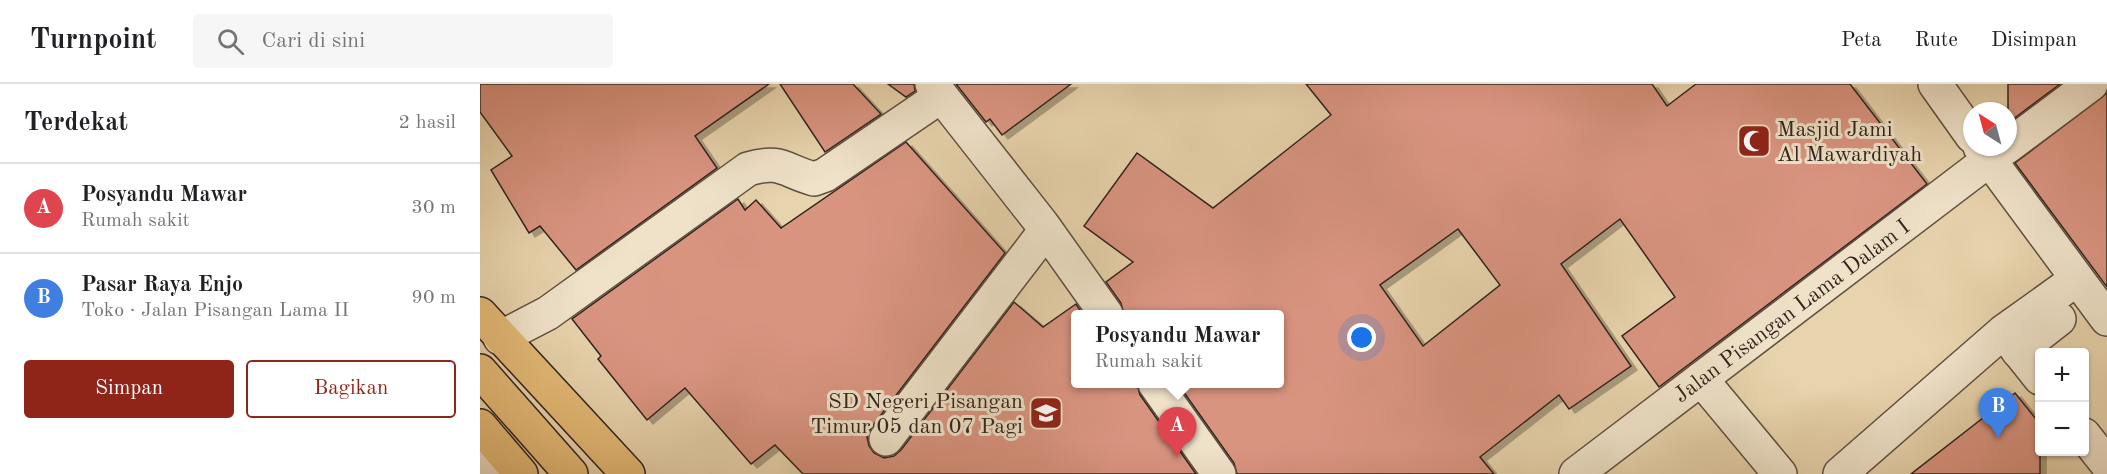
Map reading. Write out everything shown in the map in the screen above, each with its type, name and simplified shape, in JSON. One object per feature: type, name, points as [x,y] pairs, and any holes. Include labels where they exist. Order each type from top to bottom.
[{"type":"main road","points":[[490,326],[628,474]]},
{"type":"main road","points":[[480,371],[571,474]]},
{"type":"main road","points":[[480,426],[521,474]]},
{"type":"street","points":[[1935,84],[1963,116]]},
{"type":"street","name":"Jalan Pisangan Lama Dalam I","points":[[2017,131],[2091,84]]},
{"type":"street","points":[[490,326],[548,313],[748,169],[767,164],[790,168],[814,178],[825,175],[937,90],[1046,230],[1102,310]]},
{"type":"street","name":"Jalan Pisangan Lama Dalam I","points":[[1576,474],[1701,379],[1980,156]]},
{"type":"street","points":[[1840,474],[2011,342],[2092,298],[1997,156]]},
{"type":"street","points":[[886,438],[1046,230]]},
{"type":"street","points":[[2011,342],[2035,372]]},
{"type":"street","points":[[1701,379],[1780,474]]},
{"type":"street","points":[[1158,388],[1219,474]]},
{"type":"street","points":[[2089,440],[2107,464]]},
{"type":"street","points":[[480,458],[494,474]]},
{"type":"building","points":[[480,84],[769,84],[695,136],[717,168],[576,270],[540,226],[529,233],[491,170],[512,156],[480,112]]},
{"type":"building","points":[[780,84],[853,84],[881,114],[825,152]]},
{"type":"building","points":[[888,84],[914,84],[915,91],[906,97]]},
{"type":"building","points":[[956,84],[1071,84],[1002,135],[990,119],[986,122]]},
{"type":"building","points":[[1306,84],[1652,84],[1667,106],[1696,84],[1850,84],[1927,184],[1659,387],[1622,336],[1675,297],[1620,219],[1561,264],[1631,366],[1569,409],[1559,395],[1480,457],[1494,474],[1237,474],[1234,463],[1181,388],[1284,388],[1284,310],[1123,310],[1121,303],[1106,282],[1133,262],[1084,226],[1137,153],[1213,208],[1331,115]],"holes":[[[1458,229],[1500,285],[1423,346],[1380,285]]]},
{"type":"building","points":[[2008,84],[2060,84],[2017,116],[2017,102],[2008,102]]},
{"type":"building","points":[[2107,93],[2107,287],[2015,163]]},
{"type":"building","points":[[906,142],[1005,253],[871,428],[867,437],[874,453],[884,458],[894,456],[901,450],[1014,302],[1043,327],[1076,304],[1080,310],[1071,310],[1071,388],[1138,388],[1140,395],[1196,474],[803,474],[775,445],[751,464],[685,388],[647,420],[598,359],[601,356],[572,319],[738,199],[745,210],[756,200],[781,228]]},
{"type":"building","points":[[2015,393],[2035,418],[2035,456],[2040,456],[2040,474],[1911,474]]},
{"type":"place","name":"Masjid Jami Al Mawardiyah","points":[[1754,141]]},
{"type":"place","name":"SD Negeri Pisangan Timur 05 dan 07 Pagi","points":[[1046,413]]},
{"type":"place","name":"Pasar Raya Enjo","points":[[1998,438]]},
{"type":"place","name":"Posyandu Mawar","points":[[1177,457]]}]
